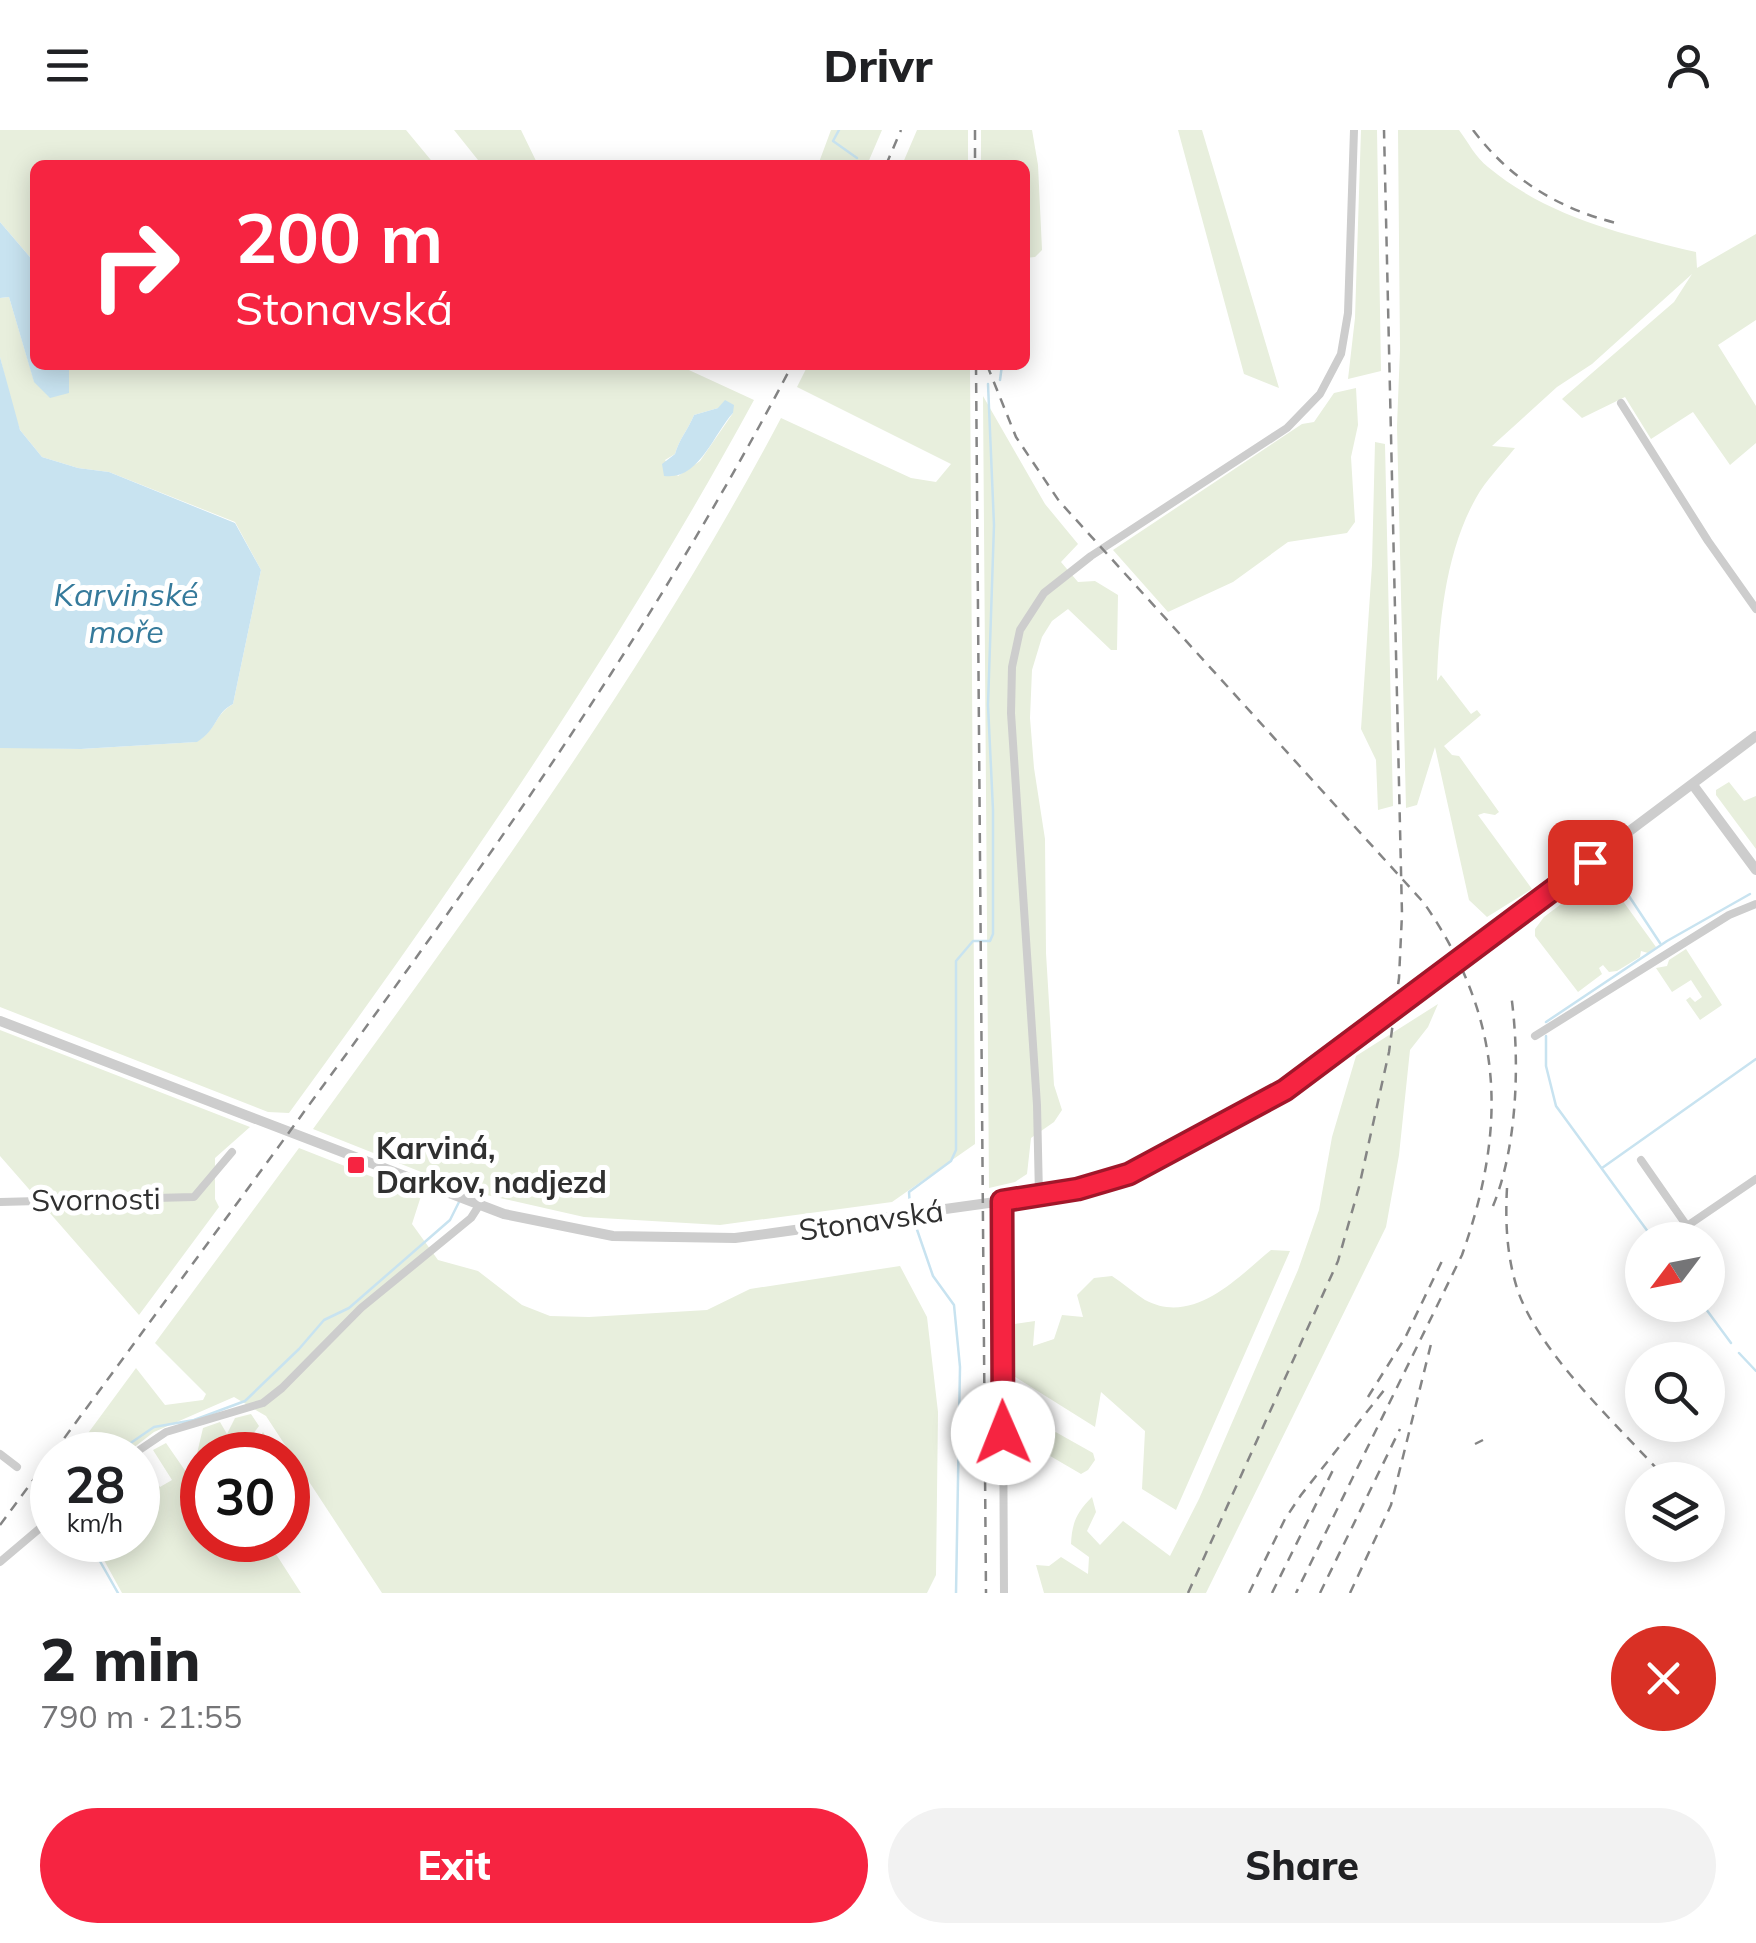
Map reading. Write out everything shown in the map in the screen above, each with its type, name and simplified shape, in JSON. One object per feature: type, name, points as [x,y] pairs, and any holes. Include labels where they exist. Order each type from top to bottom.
[{"type":"street","points":[[1040,1196],[1010,713],[1012,667],[1020,630],[1044,593],[1091,556],[1287,428],[1320,394],[1341,354],[1348,313],[1354,130]]},
{"type":"street","points":[[1621,403],[1756,610]]},
{"type":"street","name":"Stonavská","points":[[0,1021],[521,1219],[613,1236],[705,1238],[773,1234],[1040,1196],[1129,1174],[1285,1090],[1756,736]]},
{"type":"street","points":[[1693,785],[1756,870]]},
{"type":"street","points":[[1535,1036],[1713,925],[1756,904]]},
{"type":"street","name":"Svornosti","points":[[0,1202],[194,1197],[232,1152]]},
{"type":"street","points":[[1641,1160],[1687,1226],[1756,1179]]},
{"type":"street","points":[[1002,1201],[1004,1593]]},
{"type":"street","points":[[160,1436],[263,1403],[361,1308],[471,1218],[480,1204]]},
{"type":"street","points":[[0,1454],[17,1467]]},
{"type":"street","points":[[0,1562],[30,1537]]},
{"type":"green space","points":[[0,130],[406,130],[431,160],[30,160],[30,257],[0,222]]},
{"type":"green space","points":[[454,130],[521,130],[536,160],[478,160]]},
{"type":"green space","points":[[831,130],[882,130],[869,160],[820,160]]},
{"type":"green space","points":[[917,130],[968,130],[968,160],[904,160]]},
{"type":"green space","points":[[981,130],[1032,130],[1038,165],[1042,250],[1035,257],[1030,258],[1030,160],[981,160]]},
{"type":"green space","points":[[1178,130],[1202,130],[1279,388],[1244,374]]},
{"type":"green space","points":[[1361,130],[1377,130],[1381,371],[1348,379],[1355,318]]},
{"type":"green space","points":[[1398,130],[1459,130],[1484,163],[1535,199],[1587,222],[1696,252],[1697,268],[1756,234],[1756,320],[1718,345],[1756,406],[1756,443],[1730,465],[1693,412],[1651,439],[1625,397],[1582,418],[1562,399],[1674,302],[1692,274],[1592,364],[1557,387],[1492,446],[1515,448],[1480,491],[1458,541],[1442,611],[1437,681],[1441,675],[1471,714],[1477,710],[1481,715],[1444,746],[1452,755],[1459,756],[1499,812],[1478,815],[1532,889],[1487,917],[1469,900],[1435,747],[1417,805],[1406,808],[1397,426]]},
{"type":"green space","points":[[9,297],[34,381],[69,393],[69,370],[689,370],[754,400],[648,585],[534,764],[289,1113],[268,1112],[0,1007],[0,747],[81,749],[196,742],[233,704],[261,570],[235,522],[109,472],[42,457],[20,430],[0,357],[0,298]],"holes":[[[718,408],[733,413],[700,461],[678,476],[665,460],[675,454],[694,415]]]},
{"type":"green space","points":[[806,370],[970,370],[975,1144],[892,1202],[720,1225],[584,1217],[469,1191],[313,1129],[499,870],[618,693],[730,512],[781,418],[911,478],[936,482],[951,464],[797,387]]},
{"type":"green space","points":[[1356,388],[1358,425],[1351,457],[1355,522],[1347,533],[1288,542],[1233,582],[1168,612],[1113,550],[1302,424],[1314,422],[1334,393]]},
{"type":"green space","points":[[983,396],[1045,504],[1078,544],[1061,562],[1078,582],[1095,581],[1118,595],[1117,650],[1111,650],[1068,609],[1052,621],[1042,637],[1032,670],[1030,718],[1045,839],[1046,953],[1054,1085],[1062,1110],[1054,1122],[1031,1138],[1027,1174],[1015,1182],[989,1188]]},
{"type":"green space","points":[[1375,442],[1385,444],[1393,806],[1378,810],[1376,760],[1361,729]]},
{"type":"green space","points":[[1729,782],[1744,801],[1756,796],[1756,849],[1716,795],[1716,790]]},
{"type":"green space","points":[[1597,877],[1607,879],[1656,947],[1648,953],[1641,951],[1640,957],[1617,971],[1609,972],[1603,965],[1599,968],[1602,974],[1578,992],[1535,936],[1535,929],[1544,917]]},
{"type":"green space","points":[[1686,949],[1722,1005],[1700,1020],[1686,1000],[1690,997],[1695,1002],[1702,997],[1691,980],[1672,992],[1656,968],[1667,966],[1669,960]]},
{"type":"green space","points":[[1438,1004],[1428,1027],[1410,1050],[1399,1155],[1386,1227],[1206,1593],[1044,1593],[1036,1565],[1049,1566],[1061,1557],[1088,1574],[1089,1557],[1071,1544],[1076,1518],[1092,1497],[1096,1512],[1087,1531],[1100,1545],[1123,1521],[1170,1556],[1199,1499],[1298,1270],[1319,1210],[1332,1137],[1356,1056]]},
{"type":"green space","points":[[0,1030],[250,1127],[215,1158],[215,1199],[219,1207],[139,1315],[0,1156]]},
{"type":"green space","points":[[299,1148],[421,1196],[412,1224],[438,1260],[478,1271],[522,1305],[550,1316],[707,1310],[750,1289],[900,1266],[927,1317],[938,1412],[936,1575],[927,1593],[382,1593],[310,1483],[310,1432],[276,1432],[266,1416],[234,1397],[154,1432],[89,1432],[136,1368],[165,1405],[203,1400],[206,1394],[155,1343]]},
{"type":"green space","points":[[1271,1250],[1290,1251],[1176,1510],[1142,1489],[1145,1431],[1101,1392],[1095,1427],[1009,1373],[1008,1325],[1035,1321],[1033,1346],[1054,1339],[1062,1315],[1083,1317],[1077,1295],[1094,1278],[1112,1276],[1145,1300],[1181,1307],[1198,1303],[1230,1285]]},
{"type":"green space","points":[[1013,1408],[1093,1453],[1095,1460],[1088,1470],[1081,1474],[1011,1433],[1009,1411]]},
{"type":"green space","points":[[251,1414],[259,1426],[254,1432],[228,1432],[235,1418]]},
{"type":"green space","points":[[220,1422],[226,1432],[202,1432],[203,1428]]},
{"type":"green space","points":[[166,1443],[180,1463],[180,1562],[281,1562],[301,1593],[122,1593],[105,1562],[160,1562],[160,1487],[172,1480],[160,1461],[160,1446]]},
{"type":"water","points":[[0,222],[30,257],[30,368],[9,297],[0,298]]},
{"type":"water","name":"Karvinské moře","points":[[0,357],[20,430],[42,457],[109,472],[235,523],[261,570],[233,704],[197,742],[81,749],[0,748]]},
{"type":"water","points":[[30,370],[69,370],[69,393],[50,398],[34,382]]},
{"type":"water","points":[[725,400],[734,405],[733,413],[696,464],[676,476],[664,476],[662,464],[675,454],[694,415],[718,408]]},
{"type":"waterway","points":[[839,130],[833,141],[857,158]]},
{"type":"waterway","points":[[1000,380],[1001,370]]},
{"type":"waterway","points":[[910,1207],[909,1192],[951,1161],[956,1150],[956,961],[973,941],[990,941],[993,934],[988,705],[994,525],[988,384]]},
{"type":"waterway","points":[[1602,864],[1623,887],[1660,943]]},
{"type":"waterway","points":[[1546,1022],[1667,941],[1750,894]]},
{"type":"waterway","points":[[1546,1036],[1546,1066],[1556,1106],[1641,1222]]},
{"type":"waterway","points":[[1602,1168],[1756,1059]]},
{"type":"waterway","points":[[147,1432],[245,1401],[324,1320],[349,1308],[450,1220],[459,1202]]},
{"type":"waterway","points":[[914,1221],[933,1276],[954,1305],[960,1367],[956,1593]]},
{"type":"waterway","points":[[1716,1322],[1731,1343]]},
{"type":"waterway","points":[[1739,1353],[1756,1371]]},
{"type":"waterway","points":[[100,1562],[118,1593]]},
{"type":"railway","points":[[888,160],[901,130]]},
{"type":"railway","points":[[975,130],[975,160]]},
{"type":"railway","points":[[1188,1593],[1338,1261],[1389,1052],[1399,978],[1402,914],[1384,130]]},
{"type":"railway","points":[[1473,130],[1503,163],[1536,189],[1574,209],[1616,223]]},
{"type":"railway","points":[[0,1525],[358,1038],[532,792],[694,540],[789,370]]},
{"type":"railway","points":[[976,370],[986,1593]]},
{"type":"railway","points":[[989,370],[1016,437],[1059,501],[1424,903],[1470,989],[1483,1031],[1490,1074],[1487,1161],[1462,1255],[1296,1593]]},
{"type":"railway","points":[[1493,1206],[1508,1156],[1515,1101],[1516,1046],[1511,994]]},
{"type":"railway","points":[[1507,1188],[1509,1255],[1519,1294],[1531,1318],[1564,1367],[1650,1462]]},
{"type":"railway","points":[[1368,1397],[1405,1338],[1442,1261]]},
{"type":"railway","points":[[1350,1593],[1391,1505],[1432,1340]]},
{"type":"railway","points":[[1249,1593],[1285,1519],[1385,1389]]},
{"type":"railway","points":[[1320,1593],[1400,1429]]},
{"type":"railway","points":[[1475,1444],[1483,1440]]},
{"type":"railway","points":[[1272,1593],[1336,1464]]},
{"type":"place","name":"Karviná, Darkov, nadjezd","points":[[356,1165]]},
{"type":"route","points":[[1003,1433],[1002,1201],[1111,1182],[1190,1144],[1285,1090],[1590,862]]}]
